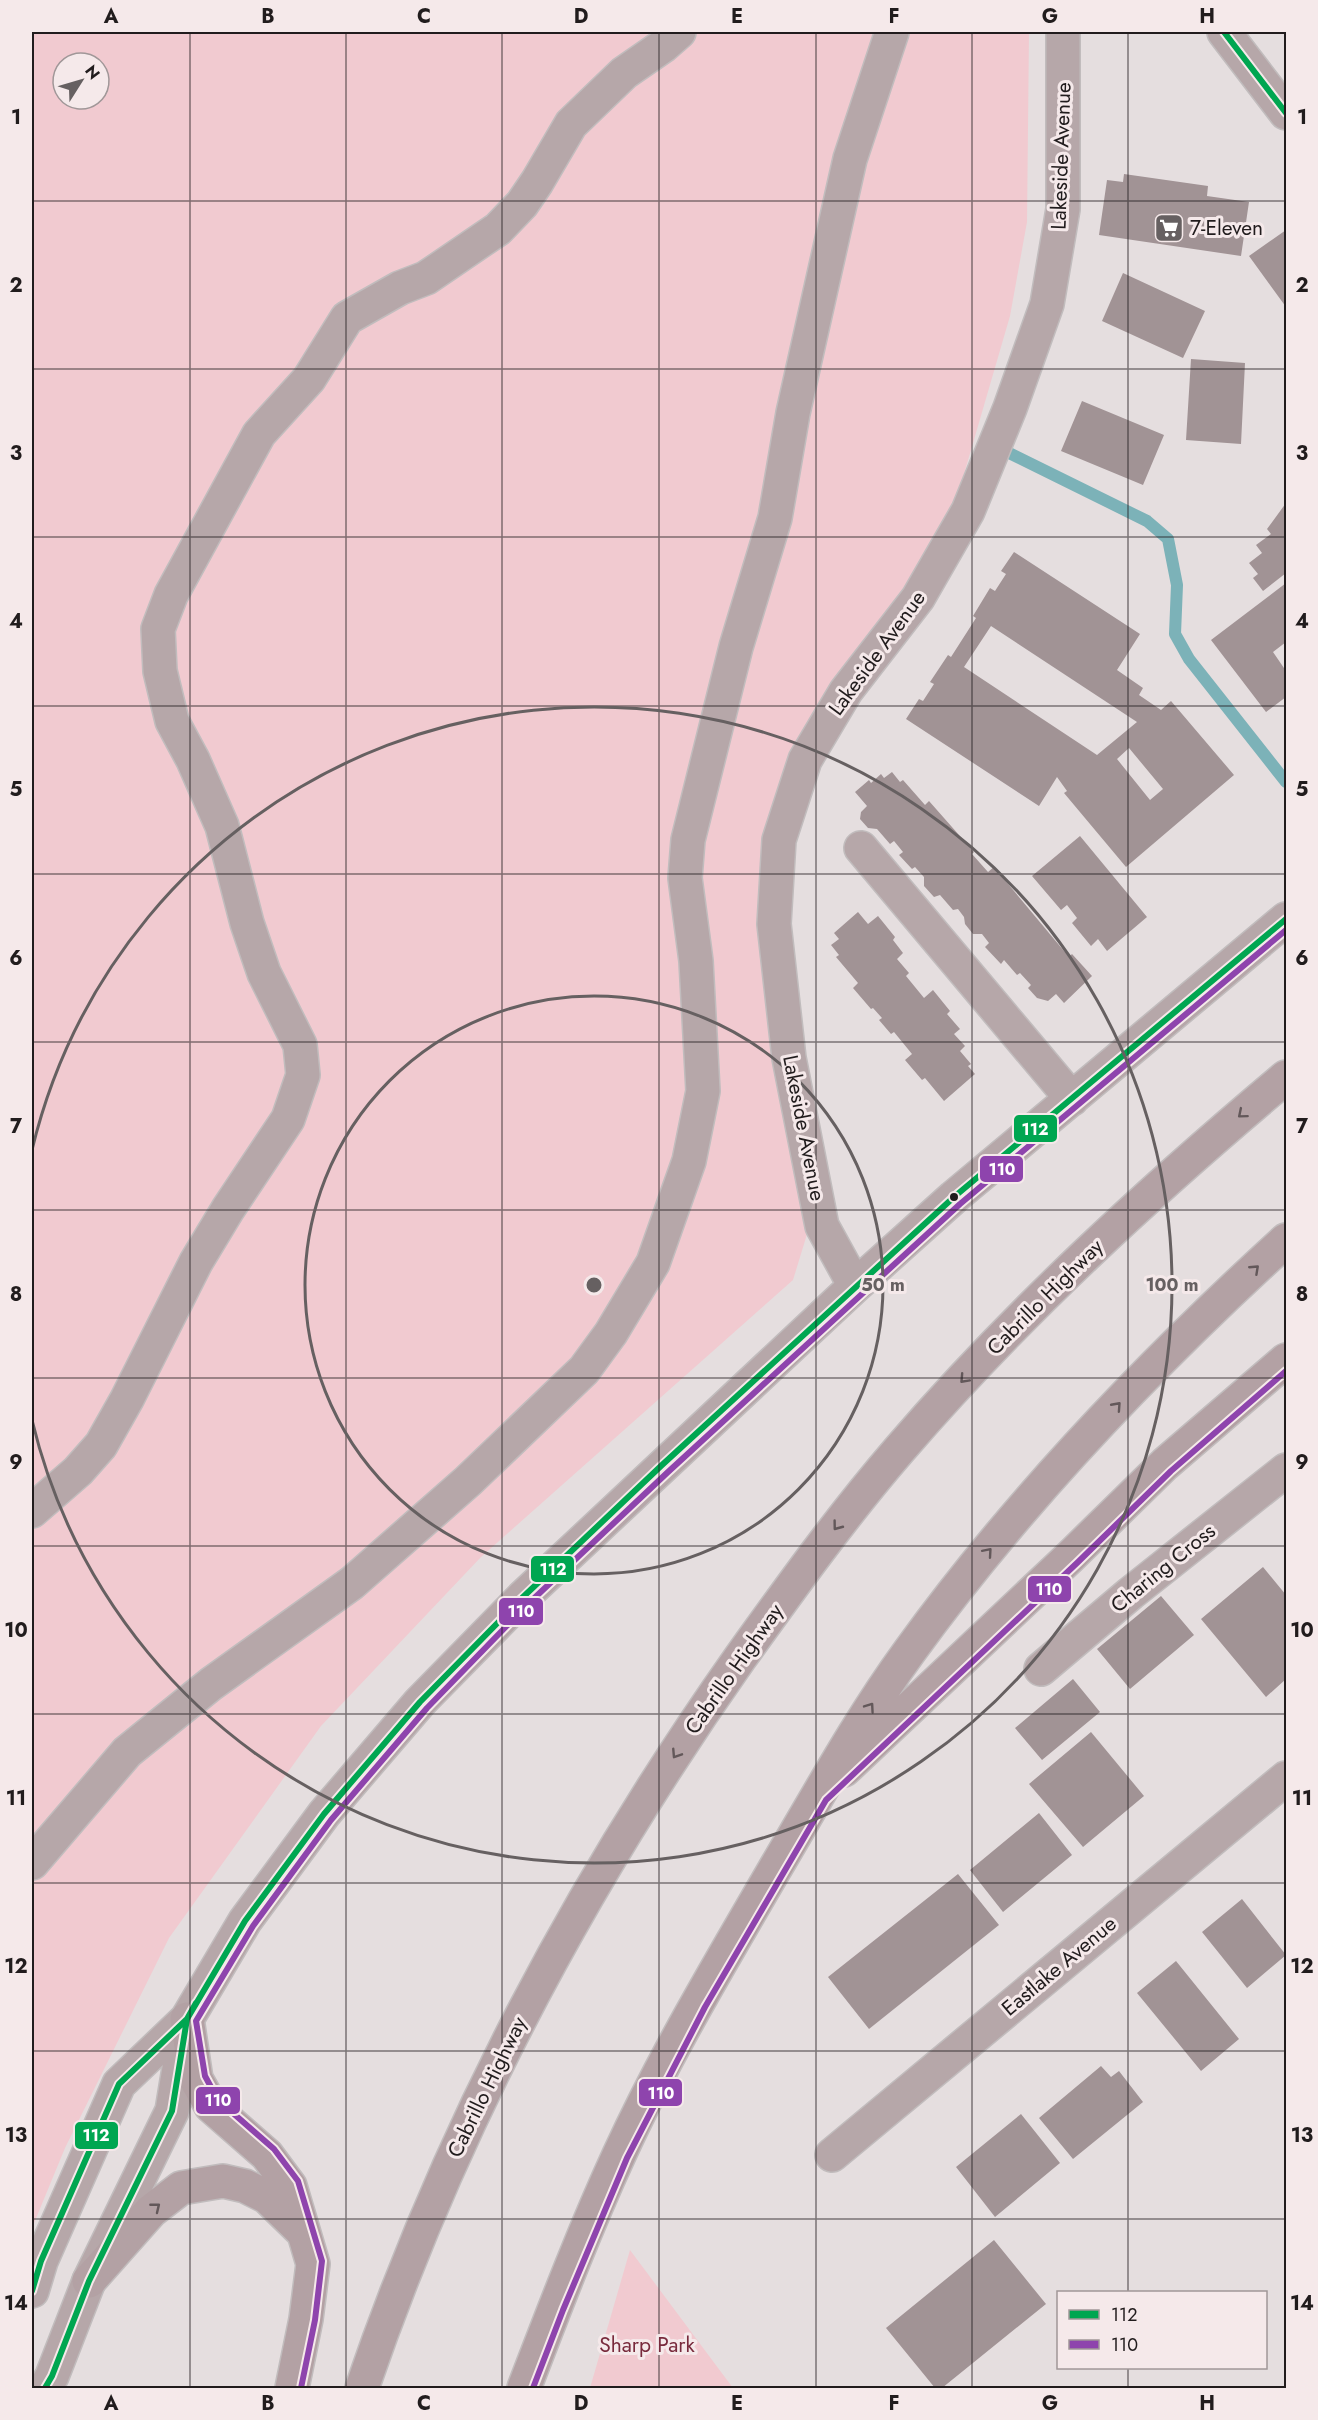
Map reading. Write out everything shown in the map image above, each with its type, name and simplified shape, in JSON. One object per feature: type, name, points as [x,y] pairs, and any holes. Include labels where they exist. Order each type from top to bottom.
[{"type":"highway","name":"Cabrillo Highway","points":[[362,2388],[409,2263],[482,2091],[576,1914],[632,1821],[738,1662],[839,1523],[898,1450],[964,1378],[1124,1218],[1209,1142],[1287,1077]]},
{"type":"highway","points":[[524,2388],[555,2307],[620,2154],[697,2003],[863,1717],[910,1650],[974,1568],[1128,1393],[1203,1317],[1287,1240]]},
{"type":"highway","points":[[819,1794],[1165,1464],[1287,1360]]},
{"type":"highway","points":[[187,2019],[196,2079],[212,2106],[267,2155],[290,2186],[313,2264],[306,2319],[292,2388]]},
{"type":"highway","points":[[89,2282],[151,2211],[181,2188],[223,2181],[245,2186],[267,2197],[304,2233]]},
{"type":"street","points":[[32,1511],[78,1471],[101,1445],[127,1399],[196,1262],[288,1119],[303,1075],[300,1045],[264,973],[247,923],[222,826],[193,760],[172,721],[160,671],[158,629],[171,596],[259,434],[309,379],[347,318],[400,288],[426,278],[498,229],[522,204],[537,183],[571,124],[624,73],[679,32]]},
{"type":"street","points":[[32,1863],[127,1752],[211,1684],[352,1583],[460,1488],[584,1370],[611,1332],[653,1263],[689,1161],[703,1091],[696,961],[685,878],[688,840],[736,647],[775,518],[793,413],[850,159],[892,32]]},
{"type":"street","points":[[1224,32],[1287,113]]},
{"type":"street","name":"Lakeside Avenue","points":[[855,1286],[822,1227],[789,1058],[774,924],[779,840],[805,760],[846,691],[918,598],[968,511],[1010,408],[1047,304],[1063,209],[1068,41]]},
{"type":"street","points":[[861,848],[1072,1099]]},
{"type":"street","points":[[32,2291],[41,2261],[119,2084],[187,2019],[251,1912],[324,1814],[420,1702],[522,1598],[855,1286],[954,1197],[1287,919]]},
{"type":"street","name":"Charing Cross","points":[[1041,1669],[1131,1593],[1287,1470]]},
{"type":"street","name":"Eastlake Avenue","points":[[832,2155],[1287,1778]]},
{"type":"street","points":[[45,2388],[52,2376],[89,2282],[172,2110],[187,2019]]},
{"type":"green space","points":[[32,32],[1029,32],[1027,222],[1010,316],[955,505],[764,838],[808,1231],[793,1280],[481,1557],[321,1726],[169,1938],[65,2148],[32,2228]]},
{"type":"green space","name":"Sharp Park","points":[[630,2250],[733,2388],[590,2388]]},
{"type":"building","points":[[1124,174],[1208,186],[1207,196],[1249,202],[1241,256],[1099,235],[1107,180],[1123,182]]},
{"type":"building","points":[[1286,230],[1286,307],[1249,256]]},
{"type":"building","points":[[1123,273],[1205,311],[1183,358],[1102,321]]},
{"type":"building","points":[[1191,359],[1245,363],[1241,444],[1186,440]]},
{"type":"building","points":[[1082,401],[1164,435],[1143,485],[1061,451]]},
{"type":"building","points":[[1286,503],[1286,573],[1263,591],[1253,578],[1258,574],[1249,563],[1262,553],[1256,545],[1271,534],[1267,529]]},
{"type":"building","points":[[1014,552],[1140,634],[1117,670],[1143,688],[1139,695],[1161,710],[1171,701],[1234,775],[1126,867],[1064,793],[1067,791],[1057,777],[1039,806],[906,719],[919,699],[923,701],[934,684],[930,682],[948,655],[951,657],[976,618],[973,616],[990,588],[995,591],[1006,574],[1001,571]],"holes":[[[991,626],[1137,722],[1097,755],[964,667]],[[1129,748],[1163,789],[1150,800],[1117,759]]]},
{"type":"building","points":[[1286,583],[1286,642],[1273,652],[1286,671],[1286,697],[1266,712],[1211,640]]},
{"type":"building","points":[[892,772],[900,782],[903,780],[925,805],[929,801],[974,852],[972,854],[988,872],[994,867],[1069,957],[1072,954],[1092,976],[1064,1003],[1056,994],[1048,1001],[1037,998],[1028,988],[1031,985],[1020,973],[1017,975],[1004,960],[1001,964],[985,947],[989,943],[982,934],[973,934],[958,909],[953,910],[940,895],[934,897],[924,886],[924,877],[915,867],[912,869],[899,855],[903,852],[894,841],[890,844],[877,829],[868,828],[860,819],[861,812],[867,806],[855,792],[869,780],[871,783],[881,774],[884,778]]},
{"type":"building","points":[[1080,836],[1147,917],[1107,951],[1098,939],[1091,946],[1072,923],[1077,918],[1067,905],[1061,910],[1032,876]]},
{"type":"building","points":[[858,912],[868,924],[878,916],[895,937],[893,940],[903,953],[897,959],[909,973],[906,976],[924,998],[933,990],[950,1011],[947,1014],[960,1029],[954,1034],[965,1046],[960,1051],[971,1064],[968,1066],[975,1074],[944,1101],[925,1078],[922,1080],[905,1060],[912,1054],[894,1032],[891,1034],[879,1020],[882,1018],[853,988],[858,983],[836,957],[839,955],[831,945],[839,939],[834,933]]},
{"type":"building","points":[[1263,1567],[1286,1595],[1286,1679],[1266,1697],[1201,1619]]},
{"type":"building","points":[[1161,1596],[1194,1635],[1130,1689],[1097,1649]]},
{"type":"building","points":[[1073,1679],[1100,1712],[1042,1760],[1015,1728]]},
{"type":"building","points":[[1091,1732],[1144,1796],[1083,1847],[1029,1784]]},
{"type":"building","points":[[1039,1813],[1072,1855],[1003,1912],[970,1870]]},
{"type":"building","points":[[958,1874],[999,1925],[869,2029],[828,1977]]},
{"type":"building","points":[[1242,1899],[1286,1955],[1247,1988],[1202,1932]]},
{"type":"building","points":[[1176,1961],[1239,2039],[1201,2071],[1137,1993]]},
{"type":"building","points":[[1101,2066],[1111,2077],[1119,2071],[1143,2102],[1073,2159],[1039,2118]]},
{"type":"building","points":[[1021,2114],[1060,2163],[995,2217],[956,2167]]},
{"type":"building","points":[[994,2240],[1046,2304],[942,2388],[935,2388],[886,2328]]},
{"type":"waterway","points":[[995,446],[1147,521],[1168,539],[1177,585],[1175,634],[1189,659],[1286,782]]},
{"type":"transit line","name":"112","points":[[1224,32],[1286,113]]},
{"type":"transit line","name":"112","points":[[45,2388],[52,2376],[89,2281],[172,2111],[187,2019],[245,1921],[324,1814],[420,1702],[522,1598],[662,1465],[954,1197],[1286,919]]},
{"type":"transit line","name":"110","points":[[301,2388],[315,2320],[322,2261],[298,2181],[274,2149],[218,2100],[205,2076],[196,2021],[253,1926],[331,1820],[427,1708],[528,1604],[960,1204],[1286,930]]},
{"type":"transit line","name":"110","points":[[533,2388],[627,2158],[705,2007],[826,1800],[1171,1471],[1286,1371]]},
{"type":"transit line","name":"112","points":[[32,2291],[41,2261],[119,2084],[187,2019],[196,2003]]},
{"type":"place","name":"7-Eleven","points":[[1169,228]]}]
